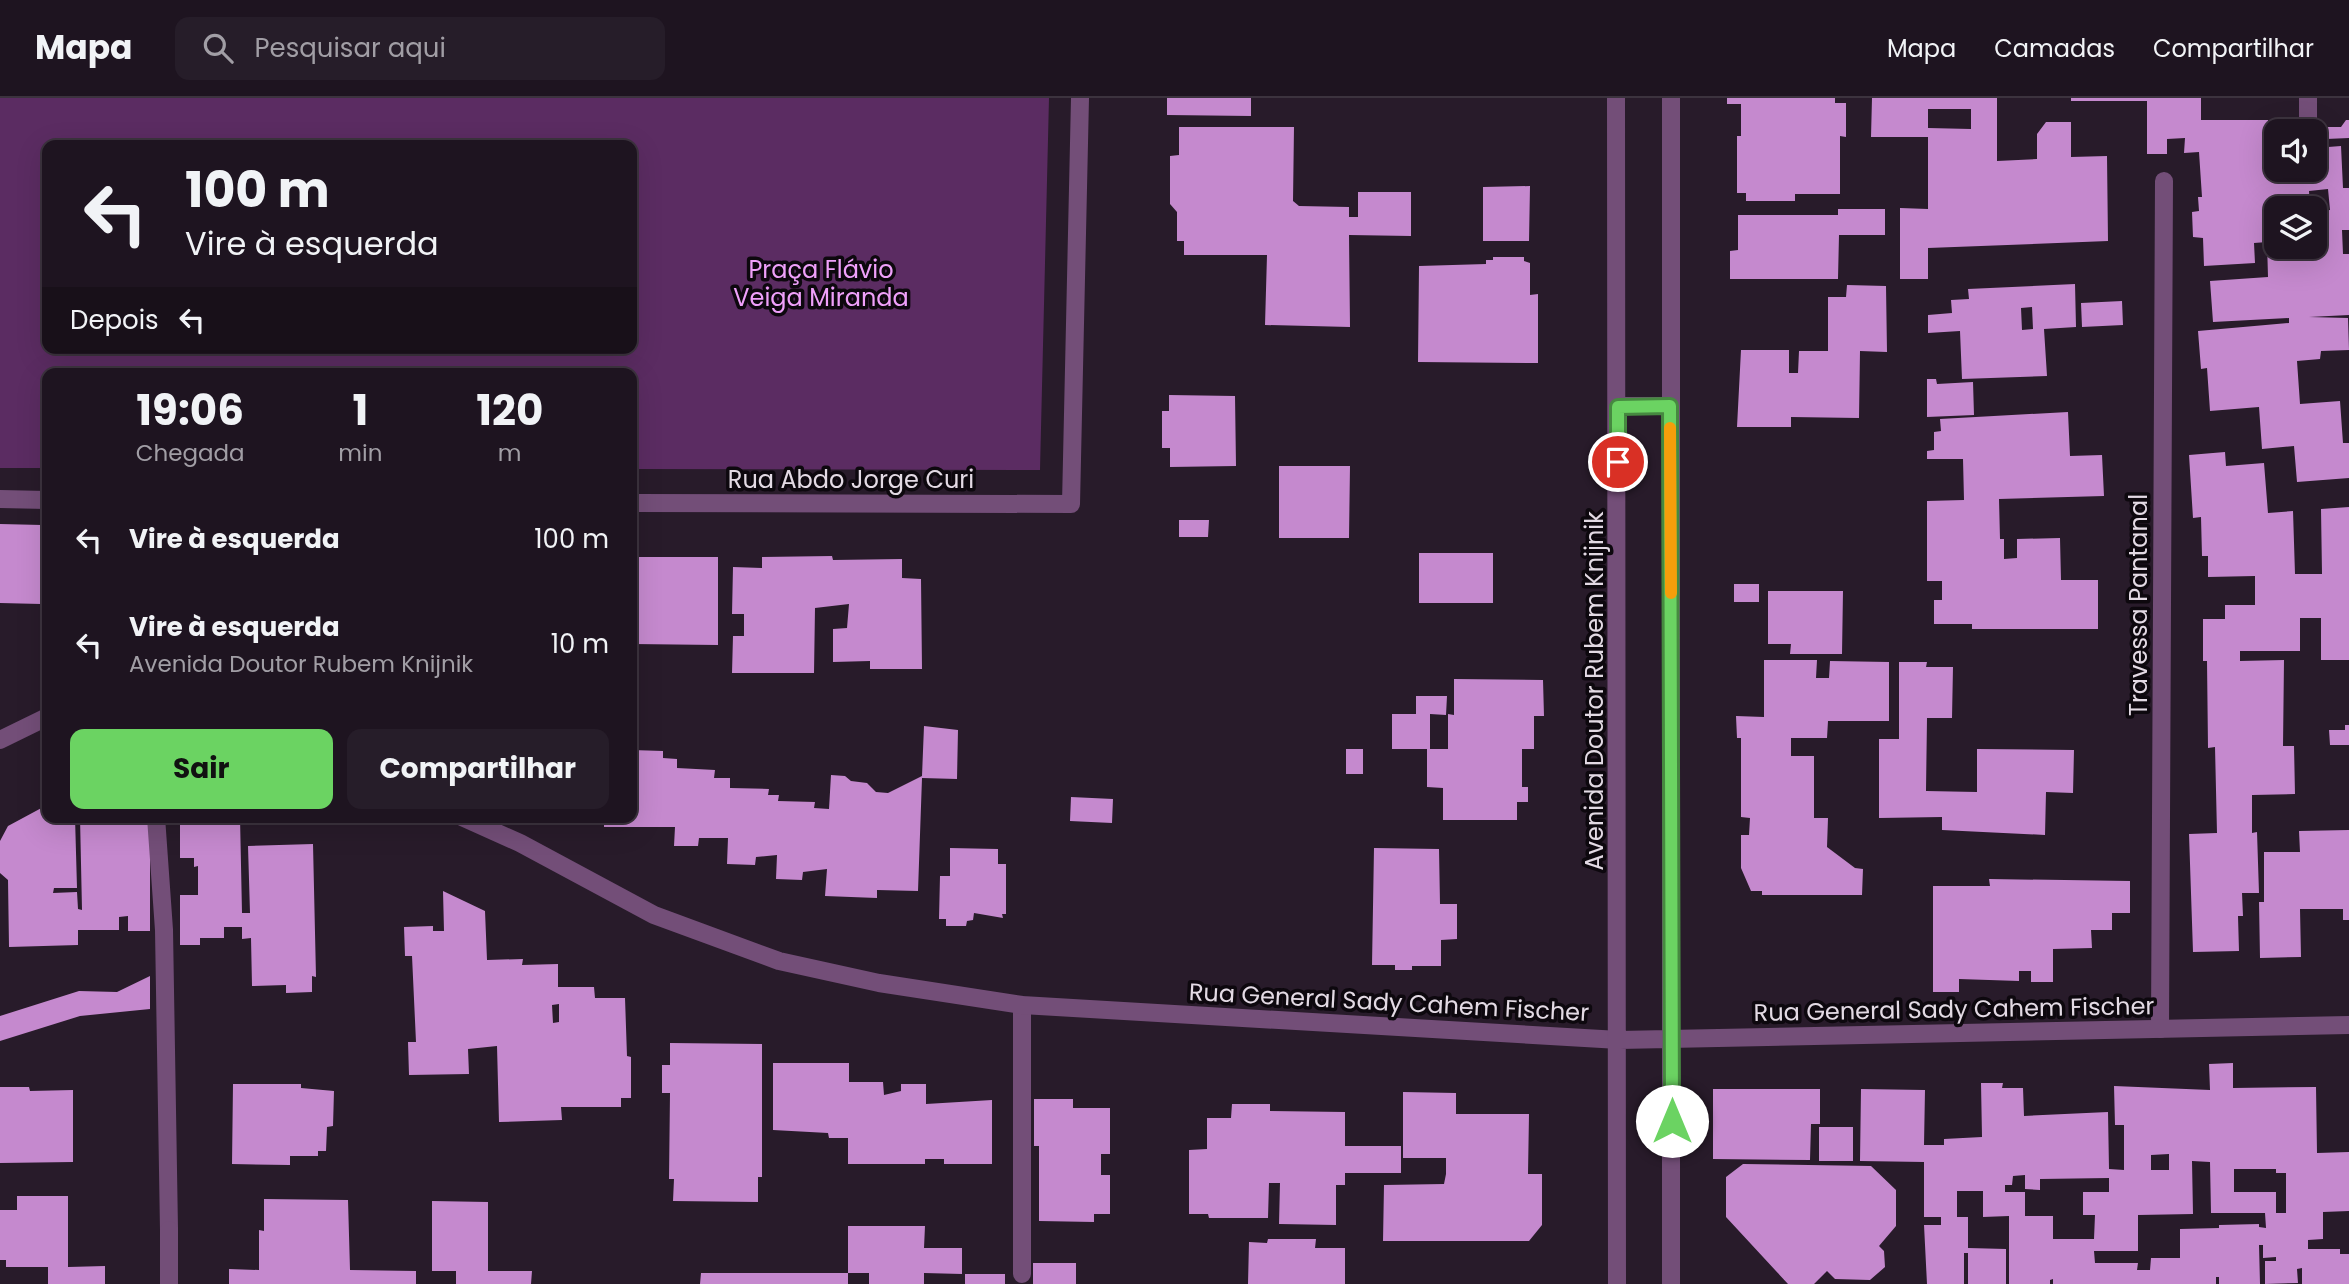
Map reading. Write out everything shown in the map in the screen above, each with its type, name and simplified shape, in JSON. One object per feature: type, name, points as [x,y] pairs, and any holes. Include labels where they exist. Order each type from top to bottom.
[{"type":"street","name":"Rua Abdo Jorge Curi","points":[[637,503],[1071,504],[1080,98]]},
{"type":"street","name":"Avenida Doutor Rubem Knijnik","points":[[1616,98],[1619,1040],[1617,1284]]},
{"type":"street","points":[[1671,98],[1671,1284]]},
{"type":"street","points":[[2308,98],[2308,119]]},
{"type":"street","name":"Travessa Pantanal","points":[[2160,1029],[2164,181]]},
{"type":"street","points":[[1618,407],[1670,406]]},
{"type":"street","points":[[0,499],[42,500]]},
{"type":"street","points":[[0,740],[42,719]]},
{"type":"street","points":[[156,823],[164,930],[169,1284]]},
{"type":"street","name":"Rua General Sady Cahem Fischer","points":[[475,823],[520,843],[654,915],[779,961],[878,983],[1022,1005],[1619,1040],[2349,1025]]},
{"type":"street","points":[[1022,1005],[1022,1275]]},
{"type":"green space","name":"Praça Flávio Veiga Miranda","points":[[0,98],[1049,98],[1040,470],[637,469],[637,368],[42,368],[42,468],[0,468]]},
{"type":"building","points":[[1167,98],[1251,98],[1251,116],[1167,115]]},
{"type":"building","points":[[1727,98],[1835,98],[1835,103],[1846,103],[1846,137],[1840,136],[1840,194],[1795,194],[1795,201],[1746,201],[1746,193],[1737,193],[1737,136],[1741,136],[1741,104],[1727,104]]},
{"type":"building","points":[[1872,98],[1997,98],[1997,161],[2037,159],[2037,134],[2046,122],[2071,122],[2071,157],[2107,156],[2108,241],[1928,248],[1928,279],[1900,279],[1900,208],[1928,209],[1928,137],[1871,137]],"holes":[[[1928,109],[1971,109],[1971,129],[1928,128]]]},
{"type":"building","points":[[2071,98],[2201,98],[2201,120],[2264,120],[2264,182],[2327,182],[2327,147],[2341,146],[2343,188],[2349,188],[2349,230],[2342,230],[2343,254],[2349,254],[2349,315],[2309,317],[2348,318],[2349,350],[2321,351],[2320,359],[2297,361],[2300,404],[2340,401],[2343,443],[2349,443],[2349,478],[2297,482],[2294,446],[2262,449],[2259,407],[2210,411],[2207,368],[2201,369],[2198,331],[2289,323],[2289,318],[2213,322],[2210,281],[2268,277],[2267,259],[2327,259],[2327,210],[2330,210],[2328,189],[2309,191],[2309,196],[2264,196],[2264,242],[2254,243],[2255,263],[2204,266],[2203,238],[2193,237],[2192,212],[2199,211],[2198,197],[2202,197],[2199,152],[2184,153],[2185,138],[2167,139],[2167,154],[2147,154],[2147,101],[2071,101]]},
{"type":"building","points":[[2349,120],[2349,138],[2327,139],[2327,127],[2341,127]]},
{"type":"building","points":[[1179,127],[1294,127],[1293,201],[1299,206],[1349,207],[1349,217],[1358,217],[1358,192],[1411,192],[1411,236],[1349,235],[1350,327],[1265,325],[1267,255],[1184,255],[1184,241],[1177,241],[1177,212],[1170,204],[1170,156],[1179,155]]},
{"type":"building","points":[[1530,186],[1529,241],[1483,241],[1483,187]]},
{"type":"building","points":[[1838,209],[1885,209],[1885,235],[1839,235],[1838,279],[1730,279],[1730,251],[1738,250],[1738,215],[1838,215]]},
{"type":"building","points":[[1493,257],[1524,257],[1524,261],[1530,263],[1530,295],[1538,294],[1538,363],[1418,362],[1419,266],[1486,264],[1486,260],[1493,260]]},
{"type":"building","points":[[2075,284],[2076,327],[2044,329],[2047,376],[1962,379],[1960,331],[1928,333],[1928,315],[1952,313],[1951,300],[1969,299],[1968,289]],"holes":[[[2032,307],[2033,329],[2022,330],[2021,308]]]},
{"type":"building","points":[[1847,285],[1886,286],[1887,352],[1860,351],[1859,418],[1791,417],[1791,427],[1737,427],[1741,350],[1789,350],[1789,373],[1798,373],[1799,351],[1828,351],[1828,297],[1846,297]]},
{"type":"building","points":[[2122,301],[2123,325],[2082,327],[2081,303]]},
{"type":"building","points":[[1927,379],[1936,379],[1937,384],[1973,382],[1974,415],[1927,417]]},
{"type":"building","points":[[1169,395],[1235,396],[1236,466],[1170,467],[1170,448],[1162,448],[1162,411],[1169,411]]},
{"type":"building","points":[[2068,412],[2070,456],[2102,455],[2104,496],[1999,499],[2000,539],[2004,539],[2004,559],[2017,558],[2017,539],[2060,538],[2061,580],[2098,580],[2098,629],[1972,629],[1972,624],[1934,624],[1934,600],[1942,600],[1942,581],[1927,581],[1927,501],[1964,500],[1963,459],[1927,459],[1927,451],[1934,450],[1934,432],[1941,431],[1940,419]]},
{"type":"building","points":[[2225,452],[2226,466],[2264,463],[2268,513],[2293,511],[2295,574],[2322,574],[2321,509],[2349,507],[2349,660],[2321,660],[2321,618],[2300,618],[2300,651],[2240,651],[2240,661],[2284,660],[2283,746],[2294,746],[2295,794],[2252,795],[2252,833],[2257,832],[2259,893],[2242,893],[2243,916],[2238,916],[2239,951],[2193,952],[2189,834],[2217,833],[2215,747],[2208,748],[2207,661],[2203,661],[2203,619],[2225,619],[2225,605],[2255,605],[2255,576],[2208,577],[2208,556],[2202,556],[2201,517],[2193,518],[2189,455]]},
{"type":"building","points":[[1279,466],[1350,466],[1349,538],[1279,538]]},
{"type":"building","points":[[1179,520],[1209,520],[1208,537],[1179,537]]},
{"type":"building","points":[[0,524],[42,525],[41,604],[0,603]]},
{"type":"building","points":[[1419,553],[1493,553],[1493,603],[1419,603]]},
{"type":"building","points":[[832,556],[833,560],[902,559],[902,578],[921,579],[922,669],[870,669],[870,661],[833,662],[833,629],[847,628],[849,604],[815,608],[814,673],[732,673],[733,636],[744,636],[744,614],[732,614],[733,567],[762,568],[762,557]]},
{"type":"building","points":[[637,557],[718,557],[718,645],[637,644]]},
{"type":"building","points":[[1734,584],[1759,584],[1759,602],[1734,602]]},
{"type":"building","points":[[1768,591],[1843,591],[1842,654],[1790,654],[1791,644],[1768,644]]},
{"type":"building","points":[[1764,660],[1817,660],[1816,678],[1829,678],[1830,661],[1889,662],[1889,721],[1828,721],[1827,738],[1791,738],[1791,756],[1814,756],[1814,818],[1828,818],[1827,847],[1855,868],[1863,869],[1862,895],[1762,895],[1762,891],[1751,891],[1741,868],[1741,835],[1749,835],[1750,818],[1741,817],[1741,738],[1737,738],[1736,716],[1764,717]]},
{"type":"building","points":[[1899,662],[1927,662],[1926,667],[1953,667],[1952,718],[1927,718],[1926,791],[1977,792],[1977,749],[2074,750],[2073,793],[2046,792],[2045,835],[1942,830],[1942,817],[1879,818],[1879,739],[1899,739]]},
{"type":"building","points":[[1454,679],[1543,680],[1544,716],[1534,716],[1534,749],[1522,749],[1522,787],[1528,787],[1528,802],[1517,802],[1517,820],[1443,820],[1443,788],[1427,787],[1427,749],[1392,749],[1392,714],[1416,714],[1416,696],[1447,696],[1446,715],[1430,714],[1430,749],[1448,749],[1448,714],[1454,715]]},
{"type":"building","points":[[2345,725],[2349,725],[2349,745],[2330,745],[2329,730],[2345,730]]},
{"type":"building","points":[[924,726],[958,730],[957,779],[922,778],[918,891],[877,890],[877,898],[825,896],[827,869],[803,872],[802,880],[776,879],[777,855],[756,857],[755,865],[727,864],[728,838],[699,838],[698,846],[674,846],[675,827],[604,827],[604,823],[637,823],[637,750],[663,751],[663,758],[677,759],[677,768],[715,770],[714,778],[730,778],[730,788],[769,789],[768,795],[779,795],[778,801],[815,802],[814,808],[829,809],[831,775],[845,776],[851,781],[867,783],[876,792],[888,793],[922,776]]},
{"type":"building","points":[[1346,749],[1363,749],[1363,774],[1346,774]]},
{"type":"building","points":[[1071,797],[1113,799],[1112,823],[1070,821]]},
{"type":"building","points":[[42,808],[42,823],[75,823],[77,888],[54,888],[53,893],[77,892],[78,909],[82,910],[80,823],[150,823],[150,931],[128,931],[128,916],[119,917],[119,930],[78,930],[78,945],[9,947],[8,880],[0,873],[0,841],[8,826]]},
{"type":"building","points":[[180,823],[240,823],[242,913],[250,913],[248,846],[313,844],[316,977],[312,976],[312,992],[286,993],[286,985],[252,986],[251,938],[242,939],[242,927],[224,927],[224,938],[200,938],[200,945],[180,945],[180,895],[198,895],[198,866],[194,867],[194,858],[180,858]]},
{"type":"building","points":[[2349,830],[2349,920],[2343,920],[2343,909],[2300,909],[2301,957],[2260,958],[2259,902],[2264,902],[2264,852],[2300,852],[2299,831]]},
{"type":"building","points":[[950,848],[998,849],[998,864],[1006,864],[1006,914],[1002,914],[1003,918],[974,913],[973,920],[967,921],[966,926],[946,926],[946,919],[939,919],[940,876],[950,876]]},
{"type":"building","points":[[1374,848],[1439,849],[1440,904],[1457,904],[1457,939],[1441,940],[1441,966],[1412,966],[1412,970],[1395,970],[1395,965],[1372,965]]},
{"type":"building","points":[[1989,879],[2130,881],[2130,913],[2112,913],[2112,930],[2091,930],[2092,948],[2053,949],[2053,982],[2031,982],[2031,971],[2019,971],[2019,981],[1959,979],[1959,992],[1933,992],[1933,886],[1990,886]]},
{"type":"building","points":[[443,891],[485,911],[487,960],[523,959],[522,965],[558,964],[558,987],[594,987],[595,998],[625,998],[627,1056],[631,1057],[631,1098],[621,1098],[621,1107],[561,1107],[562,1120],[499,1122],[497,1046],[468,1049],[469,1074],[409,1075],[408,1042],[416,1042],[412,956],[405,956],[404,927],[433,926],[433,931],[444,931]],"holes":[[[559,1004],[559,1022],[553,1023],[552,1005]]]},
{"type":"building","points":[[150,976],[150,1009],[80,1016],[0,1041],[0,1016],[79,991],[117,992]]},
{"type":"building","points":[[670,1043],[762,1044],[762,1177],[758,1177],[758,1202],[673,1201],[674,1179],[669,1179],[670,1093],[662,1093],[662,1065],[670,1065]]},
{"type":"building","points":[[773,1063],[849,1063],[849,1082],[883,1082],[884,1095],[901,1091],[901,1084],[926,1084],[926,1104],[992,1100],[992,1164],[944,1164],[944,1159],[925,1159],[925,1164],[848,1164],[848,1138],[829,1138],[828,1133],[773,1130]]},
{"type":"building","points":[[2233,1063],[2233,1088],[2316,1087],[2317,1153],[2349,1152],[2349,1211],[2323,1212],[2323,1239],[2308,1240],[2308,1249],[2340,1249],[2340,1254],[2349,1254],[2349,1284],[2302,1284],[2302,1268],[2297,1269],[2298,1283],[2265,1284],[2265,1261],[2276,1261],[2276,1257],[2263,1258],[2263,1245],[2259,1245],[2260,1284],[2219,1284],[2219,1277],[2216,1277],[2216,1284],[2053,1284],[2053,1279],[2050,1284],[2009,1284],[2009,1216],[1983,1217],[1983,1191],[1957,1191],[1957,1217],[1968,1217],[1968,1248],[2006,1249],[2006,1284],[1968,1284],[1968,1253],[1964,1253],[1964,1284],[1927,1284],[1924,1225],[1941,1225],[1941,1217],[1924,1217],[1924,1162],[1860,1161],[1861,1089],[1925,1090],[1924,1145],[1944,1145],[1944,1139],[1982,1137],[1981,1083],[2003,1083],[2002,1088],[2023,1088],[2024,1116],[2108,1112],[2109,1169],[2124,1170],[2124,1125],[2115,1125],[2114,1086],[2210,1090],[2209,1064]],"holes":[[[2169,1154],[2169,1170],[2151,1170],[2151,1155]],[[2192,1161],[2210,1162],[2211,1213],[2265,1213],[2266,1228],[2259,1227],[2259,1224],[2180,1229],[2180,1258],[2151,1258],[2150,1270],[2137,1270],[2138,1263],[2095,1263],[2094,1251],[2138,1251],[2138,1215],[2193,1214]],[[2234,1169],[2276,1169],[2276,1173],[2286,1173],[2286,1213],[2276,1213],[2276,1192],[2234,1192]],[[2025,1175],[2025,1189],[2040,1190],[2040,1179],[2109,1178],[2109,1192],[2083,1192],[2083,1215],[2095,1215],[2094,1239],[2053,1239],[2053,1216],[2025,1216],[2025,1192],[2005,1192],[2005,1185],[2012,1185],[2013,1176]]]},
{"type":"building","points":[[233,1084],[301,1084],[301,1088],[334,1091],[333,1126],[327,1127],[326,1151],[318,1151],[318,1156],[290,1156],[290,1165],[232,1164]]},
{"type":"building","points":[[0,1087],[29,1087],[30,1091],[73,1090],[73,1162],[0,1163]]},
{"type":"building","points":[[1713,1089],[1820,1089],[1820,1124],[1811,1124],[1810,1160],[1713,1159]]},
{"type":"building","points":[[1403,1092],[1456,1093],[1456,1114],[1529,1114],[1528,1174],[1542,1174],[1542,1225],[1529,1241],[1383,1241],[1384,1185],[1444,1184],[1446,1174],[1446,1158],[1403,1158]]},
{"type":"building","points":[[1034,1099],[1073,1099],[1073,1108],[1110,1108],[1110,1154],[1101,1154],[1101,1175],[1110,1175],[1110,1214],[1094,1214],[1094,1222],[1039,1221],[1039,1146],[1034,1146]]},
{"type":"building","points":[[1232,1104],[1270,1104],[1270,1111],[1345,1112],[1345,1146],[1401,1146],[1401,1173],[1345,1173],[1345,1185],[1336,1185],[1336,1225],[1279,1224],[1280,1183],[1269,1183],[1268,1218],[1209,1218],[1208,1214],[1189,1214],[1189,1150],[1207,1149],[1207,1118],[1231,1118]]},
{"type":"building","points":[[1819,1127],[1853,1127],[1853,1161],[1819,1161]]},
{"type":"building","points":[[1743,1164],[1871,1166],[1896,1190],[1896,1226],[1879,1246],[1884,1251],[1885,1267],[1870,1280],[1835,1279],[1827,1271],[1814,1284],[1788,1284],[1726,1217],[1726,1177]]},
{"type":"building","points":[[17,1196],[68,1196],[68,1267],[105,1266],[105,1284],[48,1284],[48,1267],[6,1267],[6,1260],[0,1260],[0,1210],[17,1210]]},
{"type":"building","points":[[264,1199],[348,1200],[350,1270],[416,1271],[416,1284],[229,1284],[229,1269],[259,1270],[259,1230],[264,1231]]},
{"type":"building","points":[[432,1201],[488,1202],[488,1271],[532,1271],[531,1284],[456,1284],[456,1271],[432,1271]]},
{"type":"building","points":[[848,1226],[925,1226],[924,1248],[962,1248],[962,1274],[924,1273],[924,1284],[869,1284],[869,1273],[848,1273]]},
{"type":"building","points":[[1268,1239],[1316,1239],[1315,1248],[1345,1248],[1345,1284],[1248,1284],[1249,1242],[1267,1243]]},
{"type":"building","points":[[1033,1263],[1076,1263],[1076,1284],[1033,1284]]},
{"type":"building","points":[[701,1273],[848,1273],[848,1284],[700,1284]]},
{"type":"building","points":[[965,1274],[1005,1274],[1005,1284],[965,1284]]},
{"type":"slow traffic","points":[[1670,428],[1671,593]]},
{"type":"route","points":[[1618,462],[1618,407],[1670,406],[1672,1121]]}]
